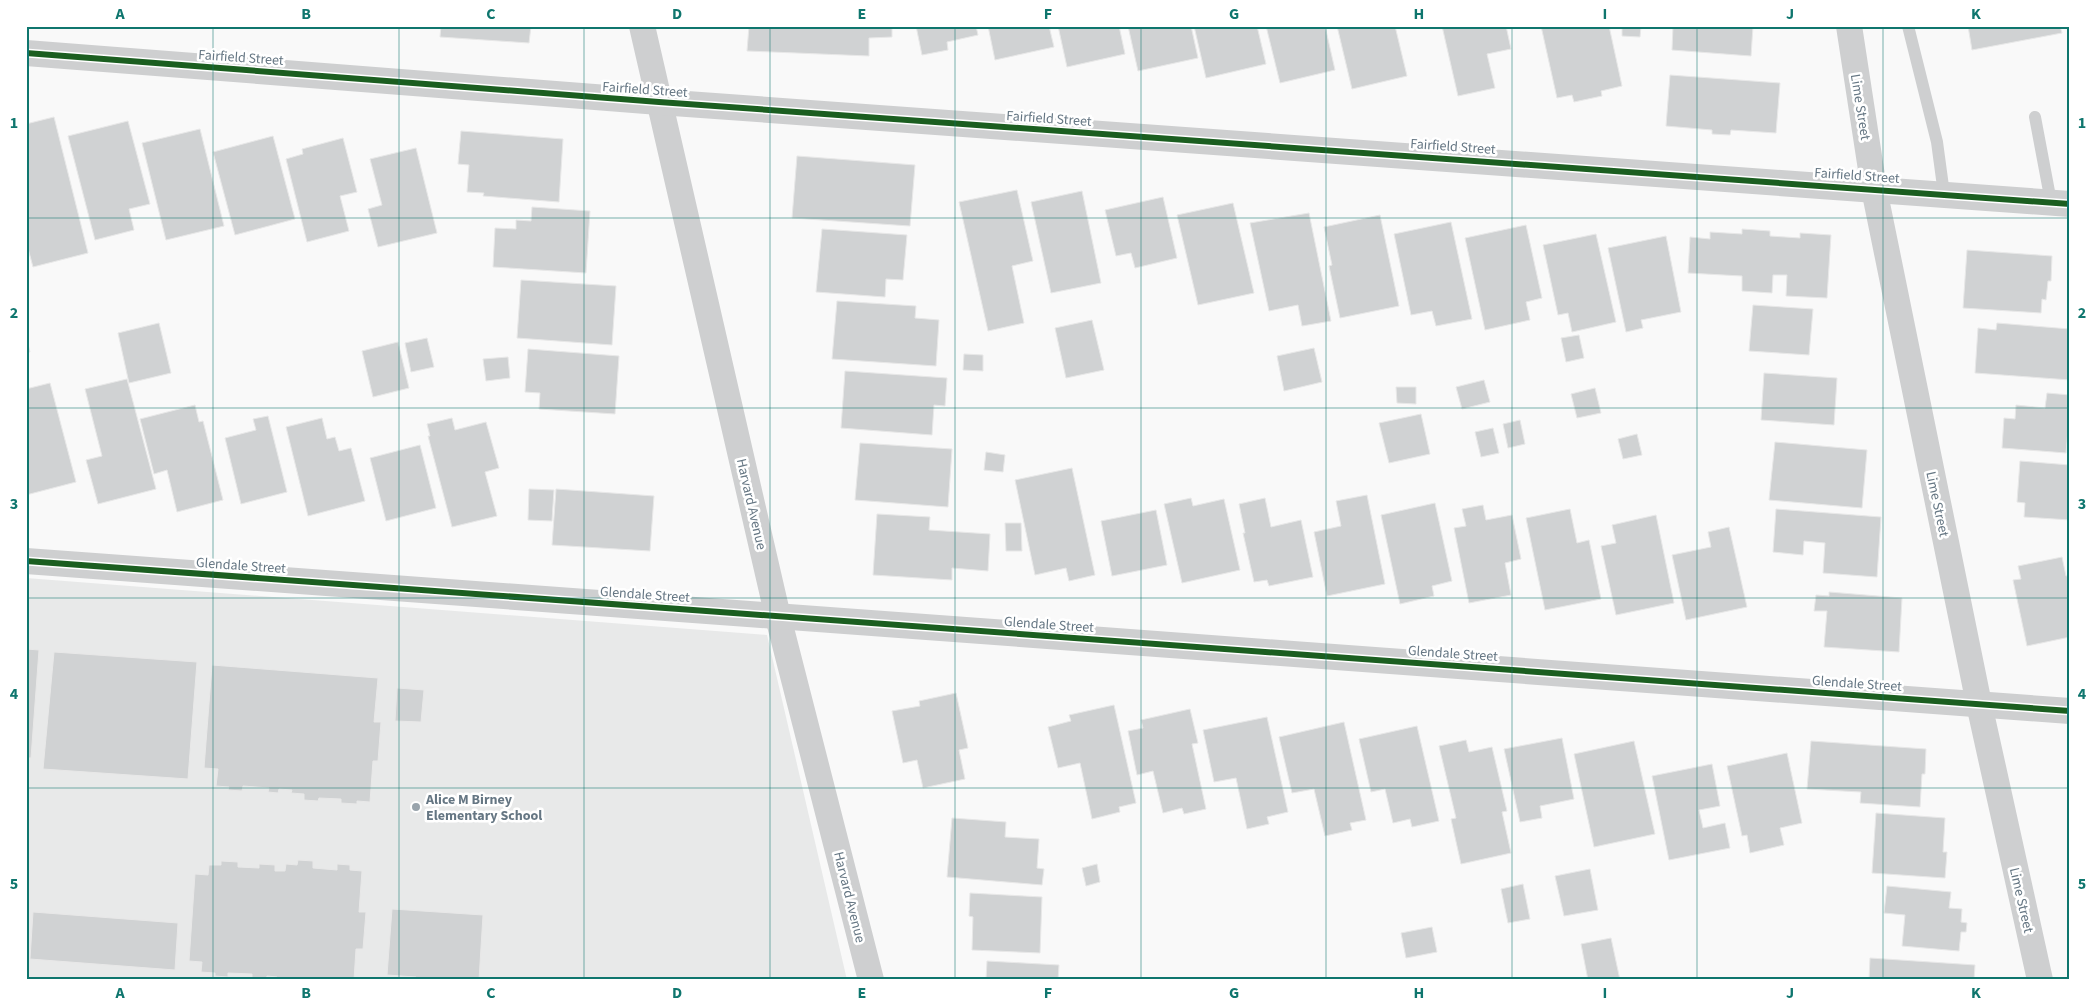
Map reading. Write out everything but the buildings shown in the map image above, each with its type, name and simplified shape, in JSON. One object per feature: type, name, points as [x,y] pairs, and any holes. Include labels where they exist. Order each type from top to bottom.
[{"type":"street","name":"Harvard Avenue","points":[[642,26],[778,617],[871,980]]},
{"type":"street","name":"Lime Street","points":[[1849,26],[1874,189],[1979,704],[2040,980]]},
{"type":"street","name":"Fairfield Street","points":[[26,53],[658,102],[2060,203]]},
{"type":"street","name":"Glendale Street","points":[[26,562],[2070,711]]},
{"type":"lane","points":[[1908,26],[1936,142],[1944,194]]},
{"type":"lane","points":[[2035,117],[2060,203]]},
{"type":"shaded area","name":"Alice M Birney Elementary School","points":[[26,578],[767,635],[847,980],[26,980]]},
{"type":"cycle path","points":[[26,53],[659,102],[2070,204]]},
{"type":"cycle path","points":[[26,561],[2070,711]]},
{"type":"place","name":"Alice M Birney Elementary School","points":[[416,807]]}]
